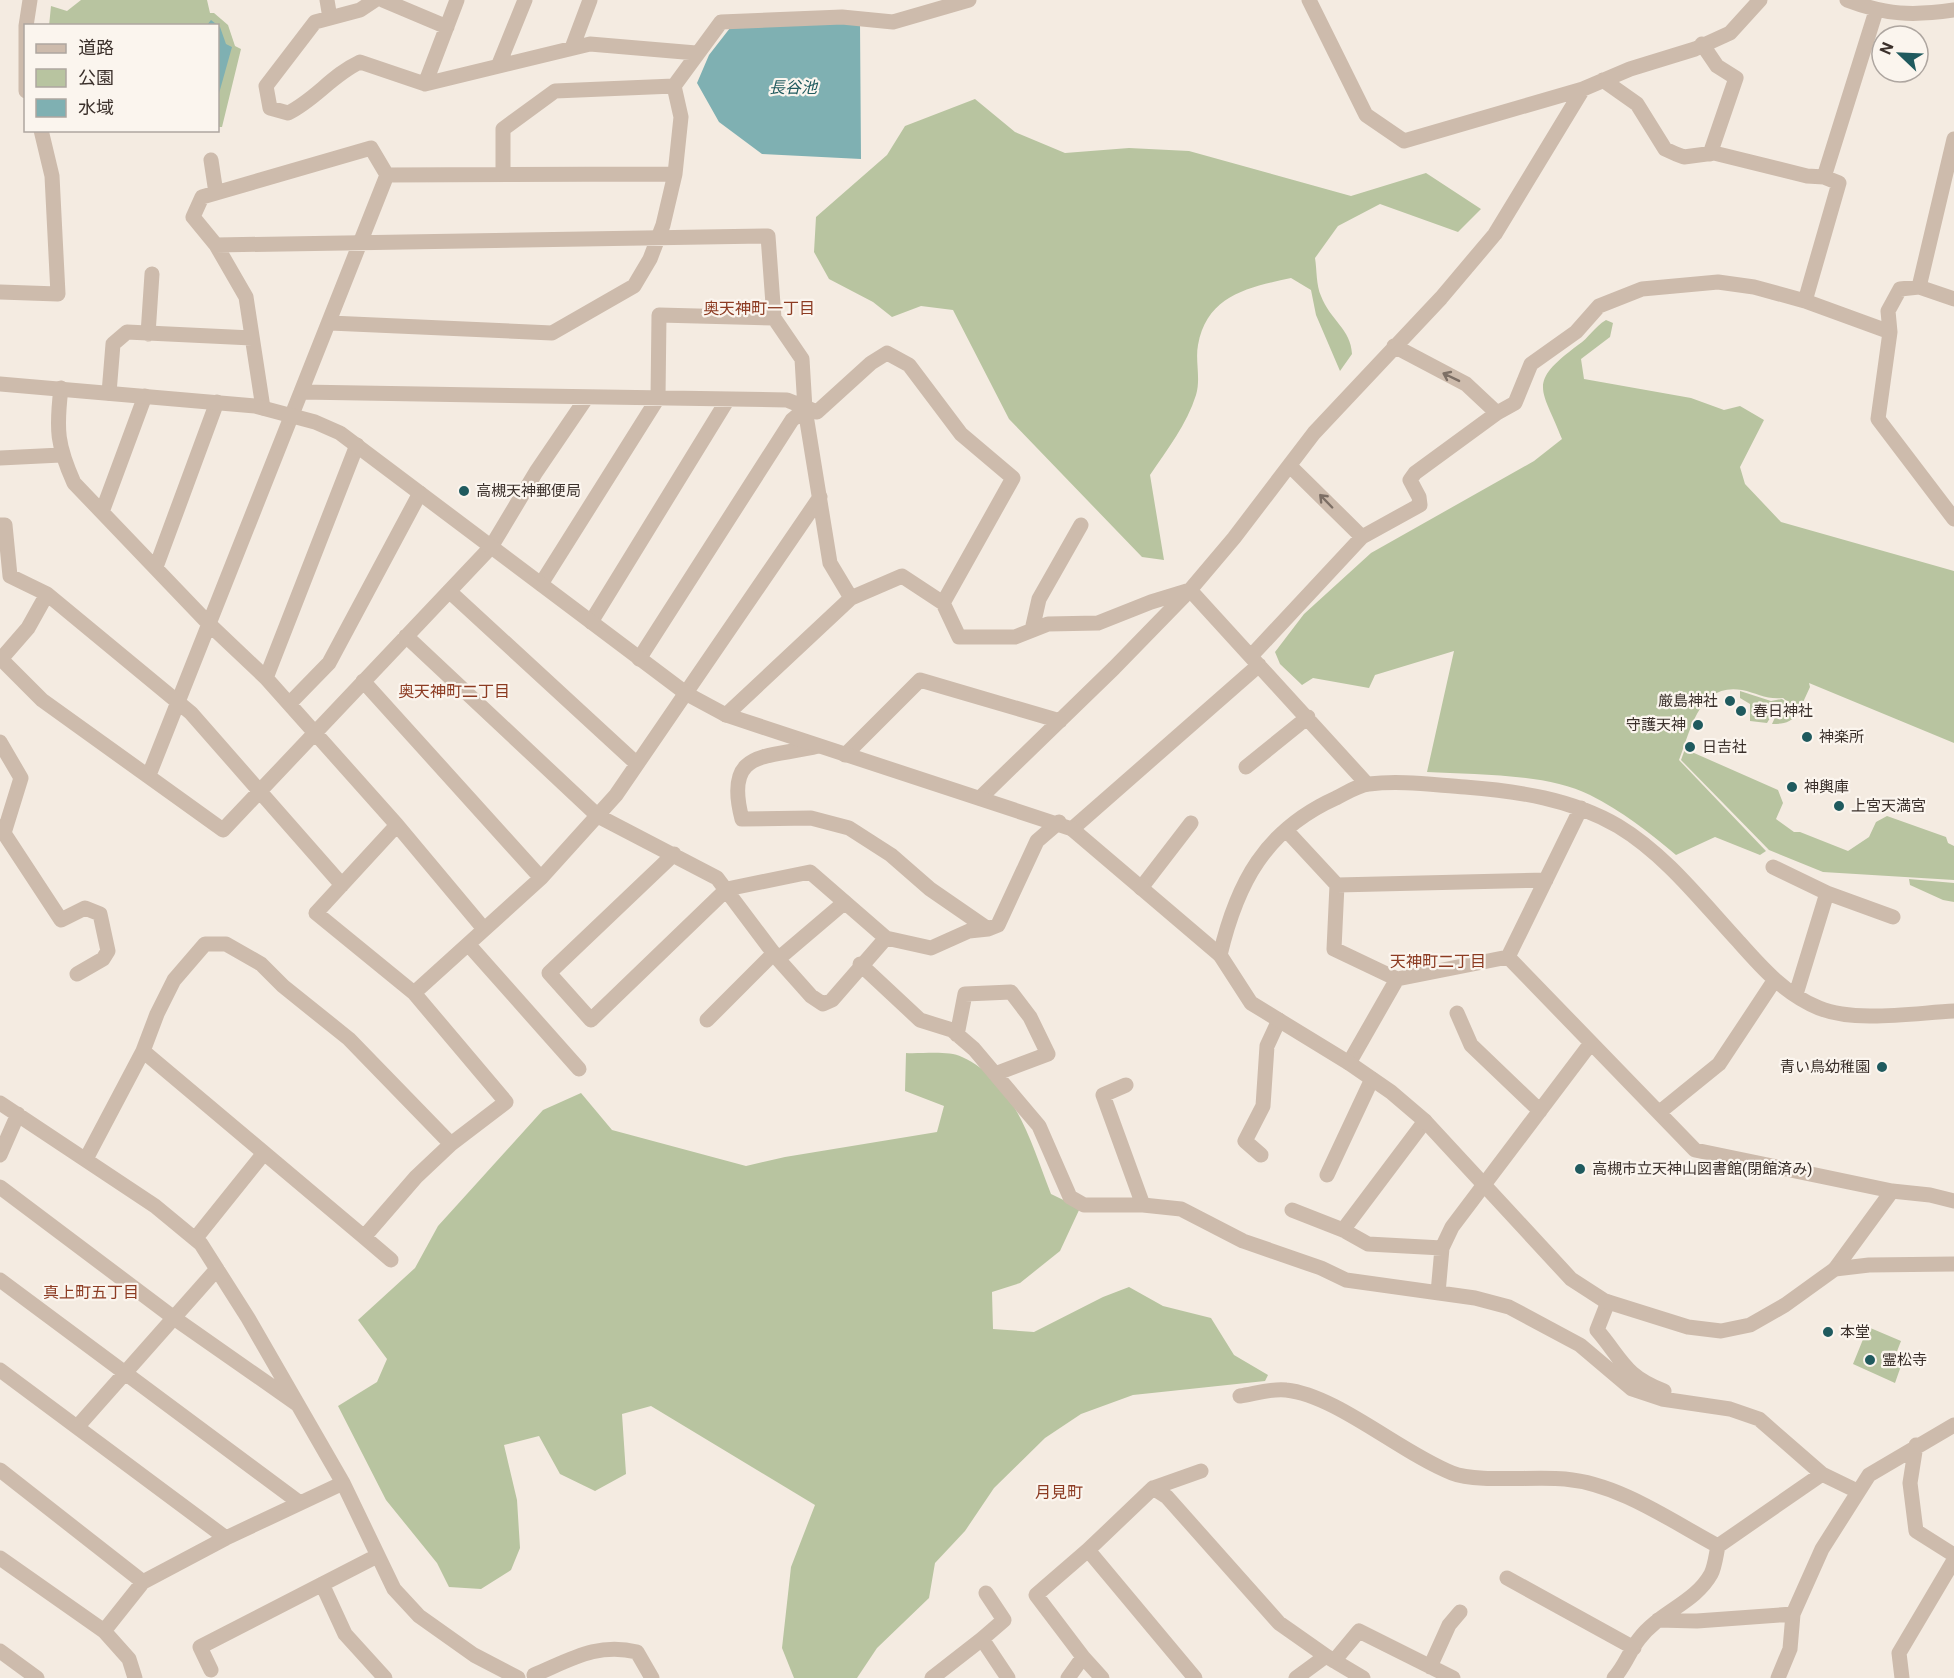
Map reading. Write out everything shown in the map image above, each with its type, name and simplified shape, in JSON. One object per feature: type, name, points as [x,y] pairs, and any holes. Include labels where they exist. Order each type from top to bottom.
[{"type":"street","points":[[26,24],[30,0]]},
{"type":"street","points":[[327,0],[330,18]]},
{"type":"street","points":[[375,0],[360,10],[315,22],[266,86],[270,108],[288,113],[305,105],[347,68],[360,62],[425,84],[499,64],[590,44],[696,53]]},
{"type":"street","points":[[425,84],[458,0]]},
{"type":"street","points":[[499,64],[525,0]]},
{"type":"street","points":[[572,48],[590,0]]},
{"type":"street","points":[[330,323],[552,333],[634,286],[650,259],[659,236],[675,174],[681,117],[674,86],[696,53],[721,22],[842,18],[893,22],[969,0]]},
{"type":"street","points":[[1309,0],[1366,115],[1404,141],[1582,89],[1730,33],[1760,0]]},
{"type":"street","points":[[1847,0],[1876,11],[1923,16],[1954,10]]},
{"type":"street","points":[[389,1],[447,27]]},
{"type":"street","points":[[1824,177],[1876,11]]},
{"type":"street","points":[[1702,44],[1718,66],[1736,78],[1710,154]]},
{"type":"street","points":[[1603,80],[1637,104],[1665,149],[1684,157],[1710,154],[1737,157],[1807,176],[1824,177],[1839,183],[1805,301]]},
{"type":"street","points":[[503,174],[503,129],[555,91],[674,86]]},
{"type":"street","points":[[980,798],[1190,590],[1314,433],[1441,298],[1495,234],[1582,89]]},
{"type":"street","points":[[0,292],[58,294],[52,176],[41,132]]},
{"type":"street","points":[[1919,287],[1954,140]]},
{"type":"street","points":[[263,408],[246,297],[216,245],[193,217],[201,197],[371,148],[387,175]]},
{"type":"street","points":[[211,160],[216,193]]},
{"type":"street","points":[[387,175],[675,174]]},
{"type":"street","points":[[149,775],[387,175]]},
{"type":"street","points":[[216,245],[768,236],[774,318],[802,359],[805,409],[830,563],[851,598]]},
{"type":"street","points":[[148,334],[152,274]]},
{"type":"street","points":[[674,854],[549,973],[591,1020],[727,889],[810,872],[886,938],[931,948],[969,931],[988,930],[998,925],[1037,841],[1065,826],[1255,661],[1362,537],[1420,505],[1419,497],[1410,480],[1415,473],[1497,413],[1515,403],[1531,364],[1576,332],[1599,306],[1642,289],[1718,282],[1754,287],[1805,301],[1890,332]]},
{"type":"street","points":[[1954,299],[1919,287],[1900,289],[1888,311],[1890,332],[1878,419],[1954,519]]},
{"type":"street","points":[[541,584],[658,398],[659,315],[774,318]]},
{"type":"street","points":[[109,393],[113,344],[127,333],[252,338]]},
{"type":"street","points":[[1394,346],[1466,384],[1497,413]]},
{"type":"street","points":[[301,392],[787,400],[816,412],[871,363],[887,353],[909,364],[961,434],[1013,478],[943,603]]},
{"type":"street","points":[[0,384],[263,408],[291,414],[340,433],[687,694],[726,715],[1065,826],[1220,955],[1251,1003],[1349,1063],[1425,1121],[1571,1279],[1608,1302],[1688,1328],[1721,1331],[1750,1325],[1785,1305],[1835,1269],[1892,1191]]},
{"type":"street","points":[[61,388],[57,427],[61,455],[74,483],[209,624],[266,678],[397,825],[484,929]]},
{"type":"street","points":[[102,512],[145,396]]},
{"type":"street","points":[[47,594],[28,628],[1,659],[42,700],[223,830],[491,547],[536,472],[587,397]]},
{"type":"street","points":[[591,622],[728,399]]},
{"type":"street","points":[[156,567],[217,402]]},
{"type":"street","points":[[639,659],[792,420],[805,409]]},
{"type":"street","points":[[266,678],[357,446]]},
{"type":"street","points":[[0,458],[61,455]]},
{"type":"street","points":[[1290,466],[1362,537]]},
{"type":"street","points":[[289,704],[329,663],[420,493]]},
{"type":"street","points":[[414,993],[542,878],[598,816],[687,694],[820,497]]},
{"type":"street","points":[[0,525],[5,525],[10,576],[47,594],[178,703],[260,790],[342,885]]},
{"type":"street","points":[[1032,630],[1039,599],[1081,525]]},
{"type":"street","points":[[726,715],[851,598],[902,576],[943,603],[959,637],[1015,637],[1048,624],[1098,623],[1151,602],[1190,590]]},
{"type":"street","points":[[1190,590],[1367,784]]},
{"type":"street","points":[[449,591],[637,764]]},
{"type":"street","points":[[406,636],[598,816],[717,878],[776,956],[811,996],[823,1004],[832,999],[860,964],[886,938]]},
{"type":"street","points":[[845,755],[920,680],[1060,721]]},
{"type":"street","points":[[363,681],[542,878]]},
{"type":"street","points":[[1246,767],[1308,717]]},
{"type":"street","points":[[0,742],[21,778],[2,830],[61,920],[85,908],[100,914],[108,951],[103,959],[76,974]]},
{"type":"street","points":[[818,746],[754,757],[741,772],[736,795],[742,819],[811,818],[849,828],[891,855],[930,889],[988,930]]},
{"type":"street","points":[[1220,955],[1239,891],[1255,863],[1286,830],[1318,806],[1367,784],[1399,783],[1479,788],[1533,796],[1581,808],[1618,826],[1672,869],[1774,981],[1818,1008],[1840,1014],[1954,1011]]},
{"type":"street","points":[[1508,957],[1581,808]]},
{"type":"street","points":[[1141,888],[1191,823]]},
{"type":"street","points":[[364,1238],[450,1143],[506,1102],[414,993],[316,913],[397,825]]},
{"type":"street","points":[[1286,830],[1337,885],[1334,949],[1397,979],[1508,957]]},
{"type":"street","points":[[1773,867],[1827,893],[1893,917]]},
{"type":"street","points":[[1337,885],[1546,880]]},
{"type":"street","points":[[1796,994],[1827,893]]},
{"type":"street","points":[[707,1020],[776,956],[845,902]]},
{"type":"street","points":[[86,1159],[143,1051],[157,1014],[174,980],[205,944],[226,944],[261,964],[283,986],[349,1039],[450,1143]]},
{"type":"street","points":[[468,944],[579,1069]]},
{"type":"street","points":[[1508,957],[1695,1150],[1892,1191],[1930,1195],[1954,1201]]},
{"type":"street","points":[[860,964],[920,1020],[952,1030],[974,1049],[1039,1126],[1070,1197],[1084,1205],[1143,1205],[1181,1209],[1243,1240],[1321,1268],[1346,1280],[1438,1293],[1509,1307],[1581,1345],[1632,1389],[1662,1399],[1730,1409]]},
{"type":"street","points":[[1349,1063],[1397,979]]},
{"type":"street","points":[[1660,1112],[1719,1064],[1774,981]]},
{"type":"street","points":[[957,1035],[965,994],[1011,992],[1030,1017],[1048,1054],[995,1074]]},
{"type":"street","points":[[1457,1013],[1471,1045],[1540,1111]]},
{"type":"street","points":[[1261,1155],[1245,1141],[1263,1106],[1267,1046],[1279,1020]]},
{"type":"street","points":[[1438,1293],[1442,1248],[1452,1227],[1591,1043]]},
{"type":"street","points":[[143,1051],[391,1260]]},
{"type":"street","points":[[1327,1175],[1372,1079]]},
{"type":"street","points":[[1126,1085],[1103,1095],[1143,1205]]},
{"type":"street","points":[[0,1103],[155,1206],[195,1239],[217,1269],[343,1483],[394,1589],[419,1616],[474,1655],[517,1678]]},
{"type":"street","points":[[0,1155],[18,1114]]},
{"type":"street","points":[[1343,1230],[1425,1121]]},
{"type":"street","points":[[195,1239],[264,1154]]},
{"type":"street","points":[[0,1187],[174,1318],[299,1406]]},
{"type":"street","points":[[1292,1210],[1343,1230],[1368,1245],[1442,1248]]},
{"type":"street","points":[[1835,1269],[1869,1265],[1954,1264]]},
{"type":"street","points":[[78,1426],[217,1269]]},
{"type":"street","points":[[0,1280],[300,1503]]},
{"type":"street","points":[[1608,1302],[1597,1330],[1621,1365],[1638,1378],[1662,1390],[1711,1400],[1759,1419],[1822,1474],[1857,1491]]},
{"type":"street","points":[[0,1370],[226,1538]]},
{"type":"street","points":[[1240,1396],[1285,1390],[1320,1401],[1402,1449],[1454,1474],[1566,1479],[1601,1486],[1635,1501],[1718,1546]]},
{"type":"street","points":[[1778,1678],[1790,1649],[1793,1614],[1822,1549],[1857,1491],[1869,1475],[1916,1445],[1954,1425]]},
{"type":"street","points":[[1916,1445],[1910,1483],[1916,1531],[1954,1555]]},
{"type":"street","points":[[0,1470],[143,1582]]},
{"type":"street","points":[[1102,1678],[1083,1657],[1036,1595],[1088,1550],[1153,1488],[1201,1471]]},
{"type":"street","points":[[1614,1678],[1624,1667],[1639,1639],[1658,1620],[1696,1595],[1712,1573],[1718,1546],[1822,1474]]},
{"type":"street","points":[[104,1631],[143,1582],[226,1538],[343,1483]]},
{"type":"street","points":[[1153,1488],[1167,1497],[1279,1623],[1363,1678]]},
{"type":"street","points":[[1088,1550],[1195,1678]]},
{"type":"street","points":[[211,1670],[200,1647],[377,1556]]},
{"type":"street","points":[[0,1558],[104,1631],[129,1659],[135,1678]]},
{"type":"street","points":[[1902,1678],[1899,1653],[1954,1560]]},
{"type":"street","points":[[1507,1578],[1634,1648]]},
{"type":"street","points":[[322,1584],[345,1634],[385,1678]]},
{"type":"street","points":[[933,1678],[1004,1620],[986,1593]]},
{"type":"street","points":[[1430,1666],[1449,1625],[1460,1612]]},
{"type":"street","points":[[1658,1620],[1734,1620],[1793,1614]]},
{"type":"street","points":[[1296,1678],[1330,1658],[1359,1631],[1453,1678]]},
{"type":"street","points":[[982,1639],[1008,1678]]},
{"type":"street","points":[[534,1675],[594,1650],[617,1647],[637,1652],[652,1678]]},
{"type":"street","points":[[0,1651],[37,1678]]},
{"type":"street","points":[[1068,1678],[1083,1657]]},
{"type":"green space","points":[[81,0],[207,0],[210,13],[214,13],[228,25],[235,46],[241,49],[222,127],[219,127],[219,24],[49,24],[51,6],[67,11]]},
{"type":"green space","points":[[975,99],[1015,132],[1065,153],[1129,148],[1189,151],[1351,196],[1426,173],[1481,209],[1458,232],[1380,204],[1338,226],[1315,258],[1319,292],[1351,345],[1352,354],[1340,371],[1316,315],[1311,290],[1291,278],[1245,290],[1220,304],[1210,315],[1203,328],[1198,345],[1198,383],[1192,406],[1176,436],[1150,475],[1164,560],[1142,557],[1009,419],[953,310],[921,306],[892,317],[873,302],[829,279],[814,252],[816,217],[887,155],[905,126]]},
{"type":"green space","points":[[1606,320],[1613,323],[1610,337],[1581,359],[1584,379],[1691,398],[1724,410],[1740,406],[1764,420],[1740,467],[1745,484],[1781,522],[1954,571],[1954,743],[1809,683],[1810,687],[1799,711],[1783,698],[1767,697],[1742,690],[1716,693],[1699,710],[1679,760],[1766,851],[1760,855],[1715,837],[1676,855],[1624,815],[1602,801],[1572,788],[1510,776],[1427,772],[1454,651],[1375,675],[1369,688],[1313,678],[1302,685],[1280,664],[1275,652],[1304,614],[1371,553],[1534,461],[1562,439],[1545,397],[1543,387],[1545,378],[1562,358]]},
{"type":"green space","points":[[1740,691],[1771,701],[1782,699],[1799,712],[1793,719],[1784,723],[1772,724],[1778,711],[1776,708],[1767,723],[1750,721],[1750,704],[1740,698]]},
{"type":"green space","points":[[1685,749],[1778,790],[1783,803],[1776,819],[1794,832],[1800,832],[1848,851],[1869,837],[1876,822],[1887,816],[1946,837],[1948,843],[1954,846],[1954,880],[1823,872],[1769,850],[1681,760]]},
{"type":"green space","points":[[1909,879],[1954,883],[1954,902],[1943,900],[1910,885]]},
{"type":"green space","points":[[906,1053],[956,1055],[980,1068],[995,1081],[1019,1115],[1051,1194],[1080,1208],[1060,1251],[1020,1283],[992,1292],[993,1329],[1034,1332],[1103,1297],[1129,1287],[1163,1306],[1211,1318],[1234,1355],[1268,1375],[1265,1381],[1133,1395],[1081,1414],[1045,1438],[994,1488],[965,1531],[935,1563],[929,1598],[877,1648],[857,1678],[794,1678],[782,1648],[791,1567],[815,1505],[651,1406],[622,1414],[626,1474],[595,1491],[560,1474],[539,1436],[504,1445],[517,1500],[520,1548],[511,1570],[481,1589],[449,1587],[437,1563],[386,1500],[338,1406],[377,1382],[387,1359],[358,1320],[415,1268],[438,1226],[543,1110],[581,1093],[612,1130],[746,1166],[785,1157],[937,1132],[944,1106],[905,1091]]},
{"type":"green space","points":[[1868,1327],[1901,1341],[1894,1359],[1902,1363],[1895,1383],[1853,1364]]},
{"type":"water","name":"長谷池","points":[[860,23],[861,159],[762,154],[719,122],[697,83],[709,55],[730,28]]},
{"type":"water","points":[[219,26],[226,44],[232,47],[219,93]]},
{"type":"place","name":"高槻天神郵便局","points":[[464,491]]},
{"type":"place","name":"厳島神社","points":[[1730,701]]},
{"type":"place","name":"春日神社","points":[[1741,711]]},
{"type":"place","name":"守護天神","points":[[1698,725]]},
{"type":"place","name":"神楽所","points":[[1807,737]]},
{"type":"place","name":"日吉社","points":[[1690,747]]},
{"type":"place","name":"神輿庫","points":[[1792,787]]},
{"type":"place","name":"上宮天満宮","points":[[1839,806]]},
{"type":"place","name":"青い鳥幼稚園","points":[[1882,1067]]},
{"type":"place","name":"高槻市立天神山図書館(閉館済み)","points":[[1580,1169]]},
{"type":"place","name":"本堂","points":[[1828,1332]]},
{"type":"place","name":"霊松寺","points":[[1870,1360]]},
{"type":"district","name":"奥天神町一丁目","points":[[759,308]]},
{"type":"district","name":"奥天神町二丁目","points":[[454,691]]},
{"type":"district","name":"天神町二丁目","points":[[1438,961]]},
{"type":"district","name":"真上町五丁目","points":[[91,1292]]},
{"type":"district","name":"月見町","points":[[1059,1492]]}]
